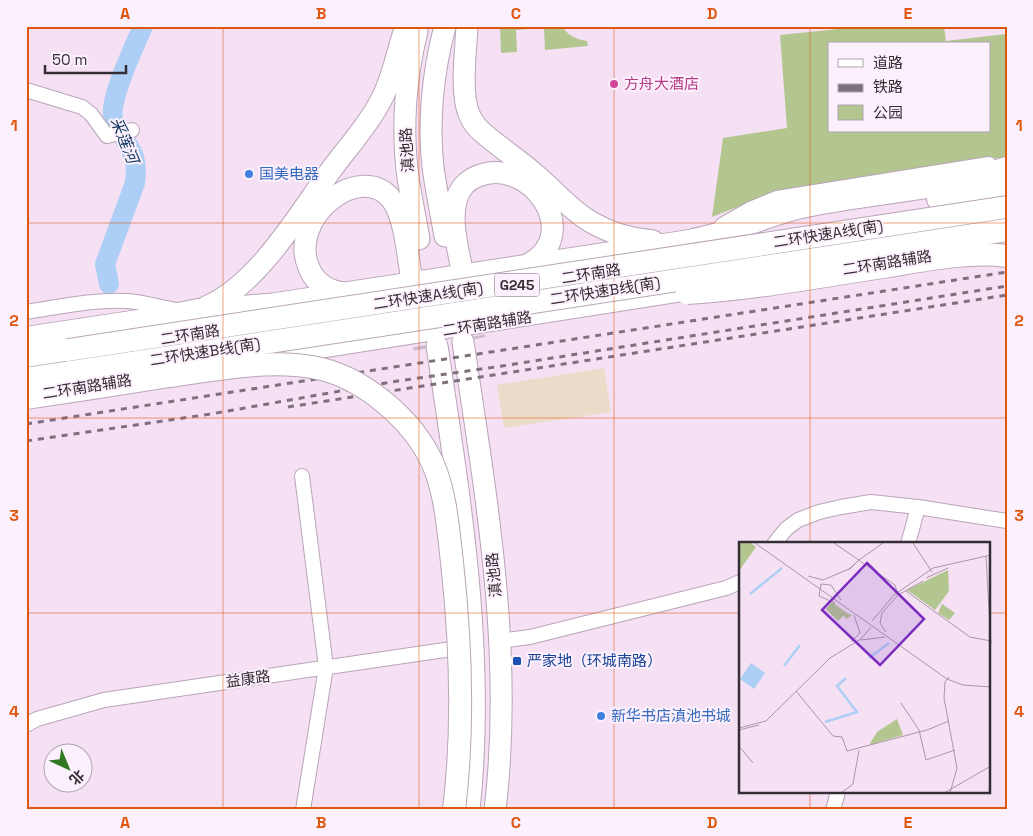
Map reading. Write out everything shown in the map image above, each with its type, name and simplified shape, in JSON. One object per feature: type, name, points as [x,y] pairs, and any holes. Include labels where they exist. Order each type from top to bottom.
[{"type":"highway","points":[[703,238],[806,213],[956,182],[1007,168]]},
{"type":"highway","points":[[806,213],[1007,189]]},
{"type":"highway","name":"二环快速A线(南)","points":[[26,358],[1007,209]]},
{"type":"highway","name":"二环快速B线(南)","points":[[26,378],[589,294],[1007,228]]},
{"type":"highway","points":[[589,294],[666,294],[724,290],[942,258],[987,254],[1007,256]]},
{"type":"highway","points":[[26,338],[165,318],[198,310]]},
{"type":"highway","points":[[26,397],[218,369],[258,365],[294,365],[322,369],[348,380],[374,395],[399,416],[418,438],[432,463],[443,493],[454,585],[459,665],[460,727],[454,810]]},
{"type":"main road","points":[[467,26],[466,102],[472,120],[482,132],[536,174],[577,212],[598,226],[624,236],[642,240],[672,242],[703,238],[774,242],[816,240]]},
{"type":"main road","points":[[101,349],[134,338],[225,298],[257,268],[281,239],[332,168],[369,121],[386,89],[409,27]]},
{"type":"main road","name":"滇池路","points":[[344,293],[324,286],[314,277],[307,265],[305,244],[311,222],[321,208],[340,194],[353,188],[366,186],[378,189],[392,201],[402,224],[418,274],[405,134],[409,78],[409,27]]},
{"type":"main road","name":"滇池路","points":[[441,32],[434,88],[432,150],[435,182],[456,267],[455,206],[458,194],[464,185],[473,178],[484,174],[496,173],[516,177],[528,184],[543,200],[549,212],[552,230],[550,242],[544,253],[527,266]]},
{"type":"main road","name":"二环南路","points":[[26,358],[101,349],[1007,209]]},
{"type":"main road","name":"二环南路","points":[[26,378],[1007,228]]},
{"type":"main road","points":[[198,310],[261,306],[703,238]]},
{"type":"main road","name":"滇池路","points":[[469,341],[485,406],[489,527],[499,641],[500,741],[495,810]]},
{"type":"main road","name":"滇池路","points":[[431,347],[433,396],[463,531],[470,598],[473,646],[474,727],[469,810]]},
{"type":"street","points":[[26,90],[82,107],[91,114],[107,136],[132,130]]},
{"type":"street","points":[[703,238],[750,209],[778,198],[1007,160]]},
{"type":"street","name":"二环南路辅路","points":[[26,397],[1007,244]]},
{"type":"street","points":[[26,312],[111,301],[138,302],[175,310],[198,310]]},
{"type":"street","points":[[302,476],[326,667],[303,810]]},
{"type":"street","points":[[776,542],[786,529],[798,520],[819,512],[871,502],[918,507],[1007,521]]},
{"type":"street","points":[[909,542],[918,507]]},
{"type":"street","points":[[499,641],[516,640],[539,635],[726,588],[739,582]]},
{"type":"street","name":"益康路","points":[[26,725],[37,719],[104,700],[473,646]]},
{"type":"street","points":[[833,810],[837,794]]},
{"type":"shaded area","points":[[604,368],[611,412],[504,428],[497,385]]},
{"type":"green space","points":[[500,26],[562,26],[573,36],[587,41],[588,46],[545,50],[544,28],[516,30],[517,52],[501,53]]},
{"type":"green space","points":[[867,26],[944,26],[946,41],[1006,34],[1007,157],[777,191],[712,217],[723,138],[787,128],[780,35]]},
{"type":"waterway","name":"采莲河","points":[[109,284],[105,264],[135,183],[136,175],[132,152],[114,122],[114,102],[122,74],[143,26]]},
{"type":"tunnel","points":[[468,305],[475,339]]},
{"type":"tunnel","points":[[418,314],[424,349]]},
{"type":"railway","points":[[26,424],[1007,272]]},
{"type":"railway","points":[[26,441],[211,414],[391,382],[1007,286]]},
{"type":"railway","points":[[288,407],[1007,295]]},
{"type":"place","name":"方舟大酒店","points":[[614,84]]},
{"type":"place","name":"国美电器","points":[[249,174]]},
{"type":"place","name":"严家地（环城南路）","points":[[517,661]]},
{"type":"place","name":"新华书店滇池书城","points":[[601,716]]}]
